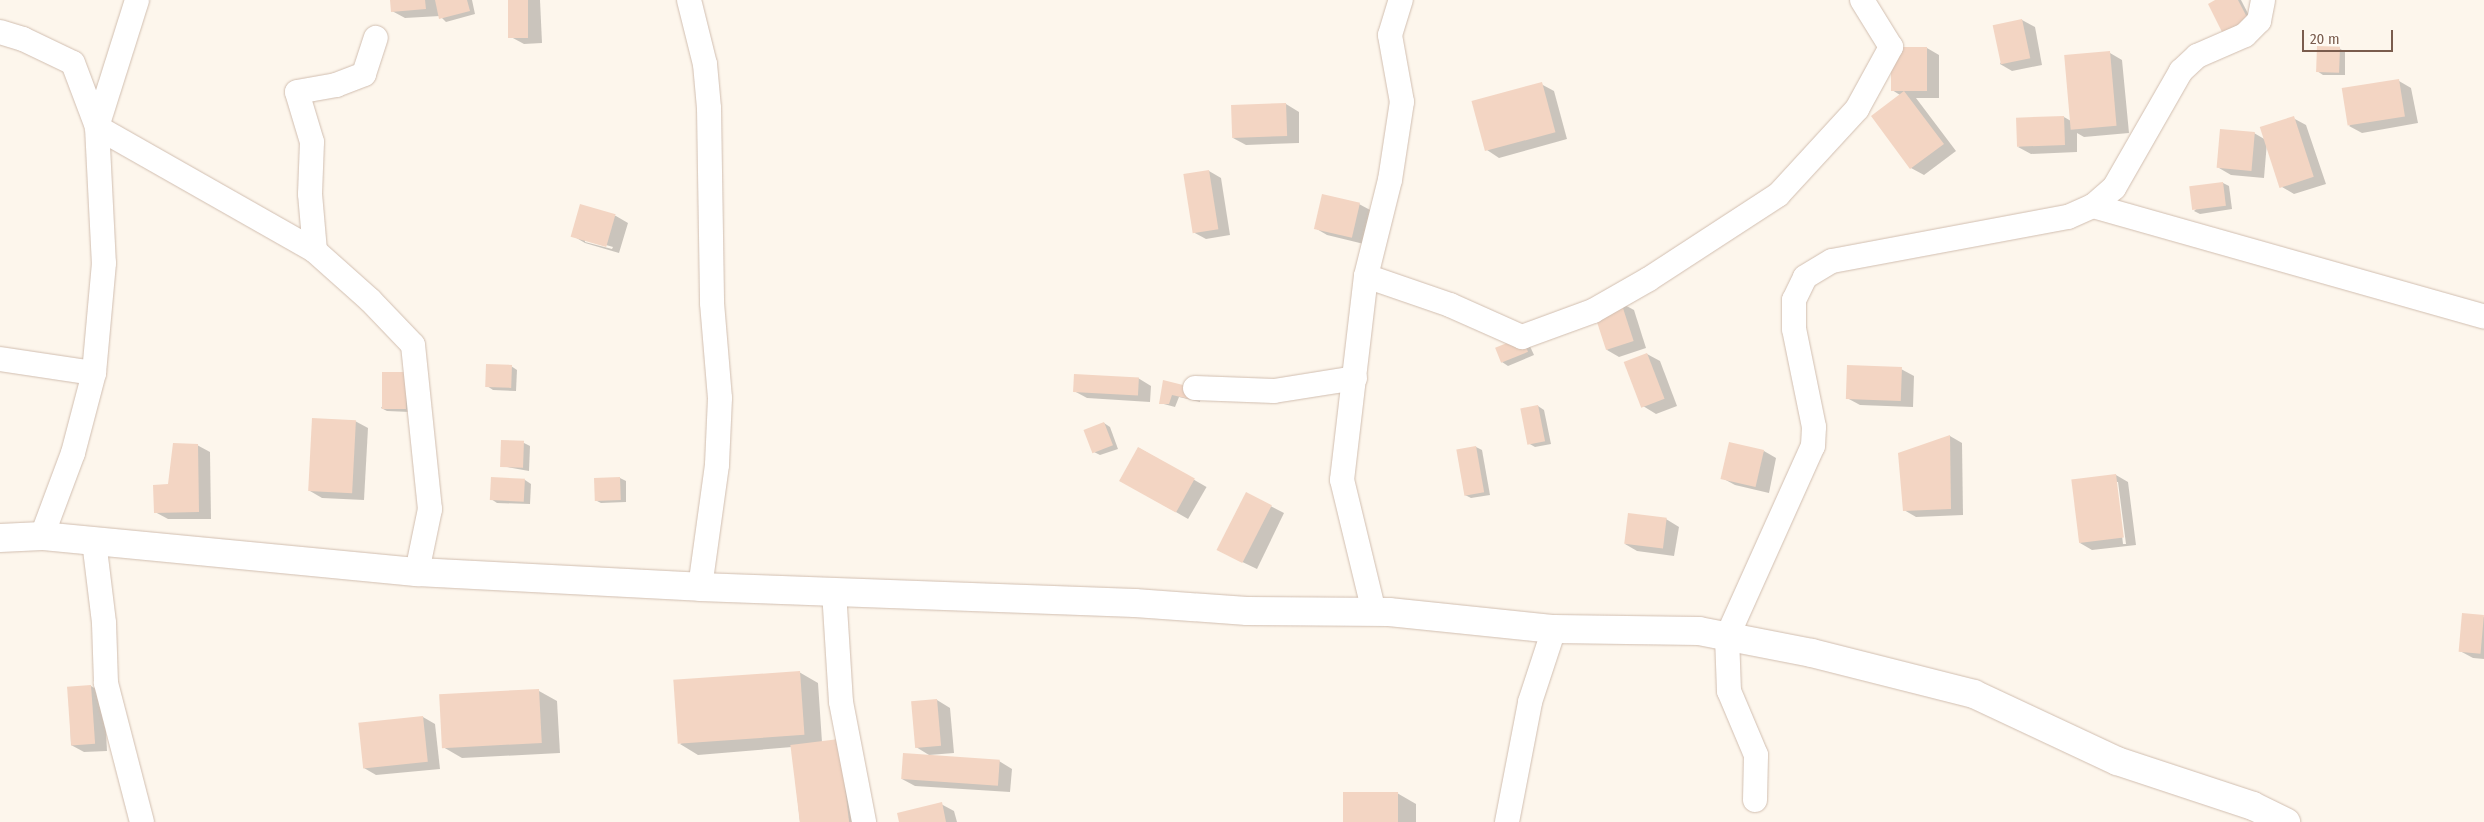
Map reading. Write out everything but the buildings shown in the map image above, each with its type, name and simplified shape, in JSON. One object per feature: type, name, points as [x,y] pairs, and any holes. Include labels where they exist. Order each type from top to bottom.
[{"type":"main road","points":[[0,538],[42,536],[417,572],[700,587],[834,590],[1135,603],[1247,611],[1374,612],[1554,629],[1699,632],[1812,652],[1974,694],[2117,760],[2253,806],[2286,822]]},
{"type":"street","points":[[97,127],[137,0]]},
{"type":"street","points":[[689,0],[704,64],[708,108],[712,303],[720,398],[717,465],[700,587]]},
{"type":"street","points":[[1374,612],[1342,480],[1366,276],[1390,180],[1402,102],[1390,35],[1401,0]]},
{"type":"street","points":[[1366,276],[1450,305],[1522,337],[1593,311],[1649,279],[1778,195],[1857,109],[1891,47],[1862,0]]},
{"type":"street","points":[[1755,800],[1756,755],[1729,691],[1727,637],[1813,446],[1814,426],[1794,329],[1794,300],[1805,277],[1832,261],[2068,217],[2093,206],[2114,188],[2181,71],[2197,56],[2245,35],[2259,21],[2263,0]]},
{"type":"street","points":[[0,32],[23,39],[73,63],[97,127],[104,263],[94,373],[73,453],[42,536]]},
{"type":"street","points":[[315,250],[310,194],[312,142],[298,92],[336,85],[364,74],[376,38]]},
{"type":"street","points":[[97,127],[315,250],[370,300],[413,345],[430,509],[417,572]]},
{"type":"street","points":[[2093,206],[2484,317]]},
{"type":"street","points":[[0,359],[94,373]]},
{"type":"street","points":[[1196,388],[1274,391],[1355,378]]},
{"type":"street","points":[[94,541],[104,623],[106,683],[142,822]]},
{"type":"street","points":[[834,590],[842,702],[864,822]]},
{"type":"street","points":[[1507,822],[1530,702],[1554,629]]}]
